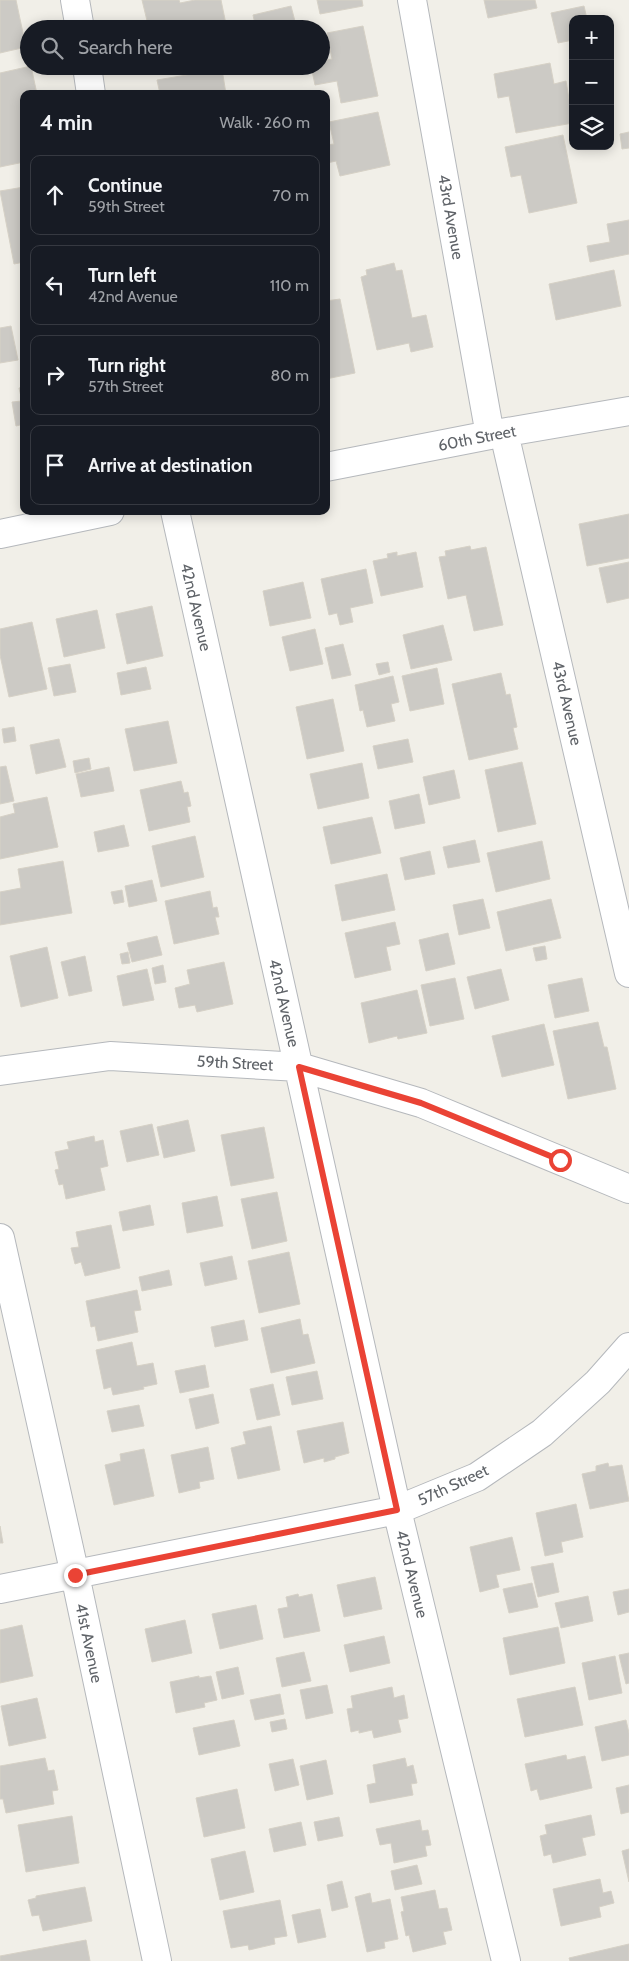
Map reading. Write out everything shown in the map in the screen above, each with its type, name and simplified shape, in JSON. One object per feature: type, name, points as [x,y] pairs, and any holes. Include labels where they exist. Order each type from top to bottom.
[{"type":"street","points":[[75,0],[78,20]]},
{"type":"street","name":"43rd Avenue","points":[[412,0],[497,434],[629,974]]},
{"type":"street","points":[[88,75],[91,90]]},
{"type":"street","name":"60th Street","points":[[330,467],[497,434],[629,411]]},
{"type":"street","points":[[0,534],[91,515]]},
{"type":"street","name":"42nd Avenue","points":[[176,515],[397,1510],[506,1961]]},
{"type":"street","name":"59th Street","points":[[0,1071],[110,1056],[299,1067],[421,1103],[629,1189]]},
{"type":"street","name":"41st Avenue","points":[[0,1238],[75,1575],[157,1961]]},
{"type":"street","name":"57th Street","points":[[0,1589],[397,1510],[477,1477],[542,1433],[598,1382],[629,1347]]},
{"type":"building","points":[[0,0],[16,0],[20,20],[20,48],[0,53]]},
{"type":"building","points":[[142,0],[179,0],[180,3],[195,0],[221,0],[225,20],[147,20]]},
{"type":"building","points":[[317,0],[362,0],[363,6],[320,14]]},
{"type":"building","points":[[484,0],[535,0],[537,8],[488,18]]},
{"type":"building","points":[[291,6],[295,20],[254,20],[253,15]]},
{"type":"building","points":[[584,6],[586,15],[569,15],[569,41],[558,43],[551,13]]},
{"type":"building","points":[[363,26],[378,96],[341,103],[337,81],[315,85],[313,75],[330,75],[330,59],[332,59],[330,32]]},
{"type":"building","points":[[550,63],[554,84],[566,81],[569,99],[569,124],[516,133],[509,96],[498,98],[494,74]]},
{"type":"building","points":[[20,68],[20,75],[33,75],[36,90],[20,90],[20,163],[0,167],[0,73]]},
{"type":"building","points":[[187,75],[223,75],[225,90],[159,90],[157,80]]},
{"type":"building","points":[[378,112],[390,165],[340,176],[336,161],[330,162],[330,144],[334,144],[330,122]]},
{"type":"building","points":[[629,132],[629,148],[622,149],[620,134]]},
{"type":"building","points":[[563,135],[577,203],[529,213],[521,175],[511,177],[505,147]]},
{"type":"building","points":[[20,188],[20,263],[14,264],[0,191]]},
{"type":"building","points":[[629,220],[629,254],[590,262],[587,246],[610,242],[607,224]]},
{"type":"building","points":[[394,263],[396,271],[402,270],[412,318],[426,315],[433,347],[411,352],[409,343],[377,350],[361,277],[367,275],[366,270]]},
{"type":"building","points":[[614,270],[621,306],[556,320],[549,284]]},
{"type":"building","points":[[340,299],[355,373],[330,378],[330,300]]},
{"type":"building","points":[[11,326],[18,360],[0,363],[0,328]]},
{"type":"building","points":[[20,401],[20,425],[16,426],[12,402]]},
{"type":"building","points":[[629,514],[629,558],[587,566],[579,524]]},
{"type":"building","points":[[470,546],[471,550],[486,547],[503,625],[474,631],[466,595],[448,599],[439,557],[446,556],[445,551]]},
{"type":"building","points":[[397,552],[397,556],[416,552],[423,587],[381,596],[373,561],[388,558],[387,554]]},
{"type":"building","points":[[629,562],[629,598],[607,603],[599,568]]},
{"type":"building","points":[[366,569],[373,603],[350,608],[353,622],[340,625],[337,613],[329,615],[321,579]]},
{"type":"building","points":[[303,582],[311,618],[270,626],[263,591]]},
{"type":"building","points":[[152,606],[163,656],[127,664],[116,614]]},
{"type":"building","points":[[97,610],[105,648],[64,657],[56,619]]},
{"type":"building","points":[[32,622],[47,689],[9,697],[0,655],[0,629]]},
{"type":"building","points":[[443,625],[452,660],[411,669],[403,635]]},
{"type":"building","points":[[315,629],[323,664],[290,671],[282,637]]},
{"type":"building","points":[[343,644],[351,675],[332,679],[325,648]]},
{"type":"building","points":[[388,662],[390,672],[379,675],[376,664]]},
{"type":"building","points":[[70,664],[76,692],[54,696],[48,668]]},
{"type":"building","points":[[146,667],[151,689],[121,695],[117,673]]},
{"type":"building","points":[[437,668],[444,704],[410,711],[402,676]]},
{"type":"building","points":[[501,673],[506,695],[510,694],[517,727],[513,728],[518,749],[469,760],[452,684]]},
{"type":"building","points":[[393,676],[399,702],[391,704],[395,721],[367,727],[363,710],[360,711],[355,685]]},
{"type":"building","points":[[333,699],[344,751],[307,759],[296,707]]},
{"type":"building","points":[[168,721],[177,763],[134,771],[125,729]]},
{"type":"building","points":[[14,727],[16,741],[4,743],[2,729]]},
{"type":"building","points":[[59,739],[66,767],[36,774],[30,745]]},
{"type":"building","points":[[408,739],[413,762],[378,769],[373,746]]},
{"type":"building","points":[[89,758],[91,769],[75,773],[73,761]]},
{"type":"building","points":[[522,762],[536,824],[498,832],[485,770]]},
{"type":"building","points":[[362,763],[369,798],[318,809],[310,774]]},
{"type":"building","points":[[6,766],[14,801],[0,804],[0,767]]},
{"type":"building","points":[[109,767],[114,791],[81,797],[76,774]]},
{"type":"building","points":[[454,770],[460,798],[429,805],[423,777]]},
{"type":"building","points":[[181,781],[184,793],[188,792],[191,806],[187,807],[190,822],[149,831],[140,790]]},
{"type":"building","points":[[419,794],[425,823],[395,829],[389,801]]},
{"type":"building","points":[[47,797],[58,847],[0,859],[0,817],[15,813],[13,804]]},
{"type":"building","points":[[372,817],[381,853],[331,864],[323,827]]},
{"type":"building","points":[[124,825],[129,846],[98,852],[94,832]]},
{"type":"building","points":[[195,836],[204,877],[161,887],[152,846]]},
{"type":"building","points":[[475,840],[480,862],[448,868],[443,847]]},
{"type":"building","points":[[542,841],[550,879],[496,892],[487,853]]},
{"type":"building","points":[[430,851],[435,874],[405,880],[400,858]]},
{"type":"building","points":[[63,861],[72,913],[0,925],[0,892],[21,888],[18,869]]},
{"type":"building","points":[[387,874],[395,910],[342,921],[335,885]]},
{"type":"building","points":[[152,880],[157,901],[129,907],[125,886]]},
{"type":"building","points":[[122,890],[124,902],[114,904],[111,892]]},
{"type":"building","points":[[210,891],[213,908],[217,907],[219,917],[215,917],[219,934],[174,944],[165,901]]},
{"type":"building","points":[[483,899],[490,928],[459,935],[453,905]]},
{"type":"building","points":[[551,899],[561,938],[506,951],[497,912]]},
{"type":"building","points":[[395,922],[400,944],[386,947],[391,970],[355,978],[345,933]]},
{"type":"building","points":[[448,933],[455,964],[426,971],[419,940]]},
{"type":"building","points":[[157,936],[162,955],[132,962],[127,943]]},
{"type":"building","points":[[545,946],[547,959],[536,961],[533,948]]},
{"type":"building","points":[[47,947],[58,998],[21,1007],[10,956]]},
{"type":"building","points":[[128,952],[130,963],[122,964],[120,954]]},
{"type":"building","points":[[85,956],[92,991],[69,996],[61,962]]},
{"type":"building","points":[[224,962],[233,1004],[197,1012],[195,1005],[179,1008],[175,988],[190,984],[187,970]]},
{"type":"building","points":[[163,965],[166,982],[155,984],[152,968]]},
{"type":"building","points":[[147,969],[154,1000],[123,1006],[117,976]]},
{"type":"building","points":[[501,969],[509,1000],[475,1009],[467,977]]},
{"type":"building","points":[[455,978],[464,1019],[430,1026],[421,985]]},
{"type":"building","points":[[582,978],[589,1011],[555,1018],[548,985]]},
{"type":"building","points":[[417,990],[427,1033],[398,1039],[397,1036],[369,1043],[361,1003]]},
{"type":"building","points":[[598,1022],[604,1047],[607,1047],[616,1089],[568,1099],[553,1031]]},
{"type":"building","points":[[544,1024],[554,1065],[502,1077],[492,1036]]},
{"type":"building","points":[[188,1120],[195,1151],[164,1158],[157,1127]]},
{"type":"building","points":[[152,1124],[159,1155],[127,1162],[120,1131]]},
{"type":"building","points":[[264,1127],[274,1178],[231,1186],[221,1135]]},
{"type":"building","points":[[94,1136],[95,1142],[103,1140],[108,1166],[100,1168],[105,1190],[66,1199],[63,1184],[59,1185],[55,1170],[59,1169],[55,1152],[69,1149],[67,1142]]},
{"type":"building","points":[[277,1192],[287,1241],[252,1249],[241,1199]]},
{"type":"building","points":[[217,1196],[223,1226],[187,1233],[182,1203]]},
{"type":"building","points":[[150,1205],[154,1225],[123,1231],[119,1212]]},
{"type":"building","points":[[111,1225],[120,1268],[85,1276],[81,1262],[75,1264],[71,1248],[79,1247],[76,1232]]},
{"type":"building","points":[[289,1252],[300,1304],[259,1313],[248,1261]]},
{"type":"building","points":[[232,1256],[237,1279],[205,1286],[200,1263]]},
{"type":"building","points":[[169,1270],[172,1285],[142,1291],[139,1277]]},
{"type":"building","points":[[137,1290],[141,1310],[134,1311],[138,1332],[98,1341],[95,1326],[91,1327],[86,1301]]},
{"type":"building","points":[[300,1319],[303,1335],[308,1334],[315,1363],[271,1373],[261,1328]]},
{"type":"building","points":[[244,1320],[248,1340],[215,1347],[211,1327]]},
{"type":"building","points":[[132,1342],[137,1366],[153,1363],[157,1384],[143,1387],[144,1389],[113,1395],[111,1387],[104,1389],[96,1350]]},
{"type":"building","points":[[205,1365],[209,1387],[180,1393],[175,1371]]},
{"type":"building","points":[[317,1371],[323,1399],[292,1405],[286,1377]]},
{"type":"building","points":[[273,1384],[280,1415],[257,1420],[250,1389]]},
{"type":"building","points":[[213,1394],[219,1423],[196,1429],[189,1399]]},
{"type":"building","points":[[139,1405],[144,1426],[112,1432],[107,1411]]},
{"type":"building","points":[[343,1422],[349,1453],[324,1462],[324,1458],[304,1463],[297,1431]]},
{"type":"building","points":[[271,1426],[280,1470],[238,1479],[231,1448],[246,1444],[243,1432]]},
{"type":"building","points":[[208,1447],[214,1479],[199,1482],[200,1488],[179,1493],[171,1455]]},
{"type":"building","points":[[144,1449],[154,1496],[114,1505],[105,1465],[121,1461],[120,1454]]},
{"type":"building","points":[[608,1463],[609,1467],[622,1465],[629,1501],[590,1509],[582,1474],[596,1471],[596,1466]]},
{"type":"building","points":[[576,1504],[583,1537],[561,1542],[563,1552],[545,1556],[536,1513]]},
{"type":"building","points":[[0,1526],[3,1543],[0,1543]]},
{"type":"building","points":[[512,1537],[520,1570],[496,1575],[499,1587],[480,1592],[470,1547]]},
{"type":"building","points":[[553,1563],[559,1592],[538,1597],[531,1567]]},
{"type":"building","points":[[375,1577],[382,1609],[344,1617],[337,1585]]},
{"type":"building","points":[[532,1583],[538,1607],[509,1613],[503,1589]]},
{"type":"building","points":[[629,1589],[629,1612],[618,1615],[613,1592]]},
{"type":"building","points":[[298,1594],[299,1597],[312,1594],[320,1631],[284,1638],[278,1609],[288,1607],[286,1597]]},
{"type":"building","points":[[588,1596],[593,1621],[561,1628],[555,1603]]},
{"type":"building","points":[[256,1605],[263,1639],[220,1649],[212,1614]]},
{"type":"building","points":[[185,1620],[192,1653],[152,1662],[145,1629]]},
{"type":"building","points":[[22,1625],[33,1676],[0,1683],[0,1630]]},
{"type":"building","points":[[558,1627],[565,1663],[510,1675],[503,1638]]},
{"type":"building","points":[[384,1636],[390,1663],[350,1672],[344,1645]]},
{"type":"building","points":[[304,1652],[311,1681],[282,1687],[276,1658]]},
{"type":"building","points":[[629,1653],[629,1683],[626,1684],[619,1655]]},
{"type":"building","points":[[615,1656],[622,1693],[589,1700],[582,1663]]},
{"type":"building","points":[[238,1667],[244,1694],[222,1699],[216,1672]]},
{"type":"building","points":[[199,1676],[199,1678],[211,1676],[217,1700],[204,1703],[205,1707],[176,1713],[170,1682]]},
{"type":"building","points":[[327,1685],[333,1713],[306,1719],[300,1690]]},
{"type":"building","points":[[392,1687],[394,1698],[404,1695],[408,1718],[398,1720],[401,1732],[374,1738],[372,1730],[359,1733],[359,1730],[351,1732],[347,1709],[353,1708],[351,1696]]},
{"type":"building","points":[[575,1687],[583,1725],[525,1737],[517,1699]]},
{"type":"building","points":[[280,1694],[284,1714],[255,1720],[250,1700]]},
{"type":"building","points":[[37,1698],[46,1738],[9,1746],[1,1706]]},
{"type":"building","points":[[285,1719],[287,1729],[272,1732],[270,1722]]},
{"type":"building","points":[[234,1720],[240,1746],[199,1755],[193,1728]]},
{"type":"building","points":[[626,1720],[629,1733],[629,1755],[602,1761],[595,1727]]},
{"type":"building","points":[[566,1755],[567,1760],[585,1756],[592,1788],[540,1800],[537,1789],[531,1791],[525,1764]]},
{"type":"building","points":[[45,1758],[48,1771],[54,1770],[58,1790],[52,1791],[54,1804],[6,1813],[3,1799],[0,1799],[0,1766]]},
{"type":"building","points":[[405,1758],[407,1767],[413,1765],[417,1783],[411,1784],[413,1795],[370,1803],[367,1785],[376,1783],[373,1765]]},
{"type":"building","points":[[293,1759],[299,1785],[275,1791],[269,1764]]},
{"type":"building","points":[[326,1760],[333,1794],[307,1800],[300,1766]]},
{"type":"building","points":[[629,1785],[629,1812],[621,1814],[616,1788]]},
{"type":"building","points":[[237,1789],[245,1828],[204,1837],[196,1798]]},
{"type":"building","points":[[591,1815],[595,1835],[582,1838],[586,1855],[553,1863],[551,1854],[544,1856],[540,1836],[547,1834],[545,1825]]},
{"type":"building","points":[[72,1816],[79,1863],[26,1872],[18,1825]]},
{"type":"building","points":[[339,1817],[343,1836],[318,1841],[314,1822]]},
{"type":"building","points":[[420,1820],[422,1831],[428,1830],[431,1845],[425,1846],[427,1856],[394,1863],[391,1843],[380,1845],[376,1829]]},
{"type":"building","points":[[301,1822],[306,1845],[274,1852],[269,1829]]},
{"type":"building","points":[[629,1849],[629,1882],[622,1851]]},
{"type":"building","points":[[245,1851],[254,1892],[220,1900],[211,1859]]},
{"type":"building","points":[[417,1865],[422,1884],[395,1890],[391,1871]]},
{"type":"building","points":[[600,1879],[603,1893],[611,1891],[614,1903],[599,1907],[601,1917],[561,1926],[553,1889]]},
{"type":"building","points":[[342,1881],[348,1907],[332,1911],[327,1885]]},
{"type":"building","points":[[85,1887],[92,1921],[43,1931],[39,1915],[32,1916],[28,1900],[36,1898],[36,1896]]},
{"type":"building","points":[[435,1890],[439,1909],[447,1908],[452,1930],[443,1932],[446,1944],[413,1952],[409,1935],[406,1936],[401,1912],[404,1911],[401,1897]]},
{"type":"building","points":[[370,1893],[372,1903],[390,1899],[398,1939],[384,1942],[385,1948],[367,1952],[355,1897]]},
{"type":"building","points":[[280,1900],[287,1936],[274,1938],[275,1944],[249,1950],[248,1945],[231,1948],[223,1911]]},
{"type":"building","points":[[320,1909],[326,1937],[298,1943],[292,1915]]},
{"type":"building","points":[[86,1940],[90,1961],[0,1961],[0,1956]]},
{"type":"building","points":[[629,1944],[629,1961],[570,1961],[569,1958]]},
{"type":"route","points":[[75,1575],[397,1510],[299,1067],[421,1103],[560,1160]]}]
